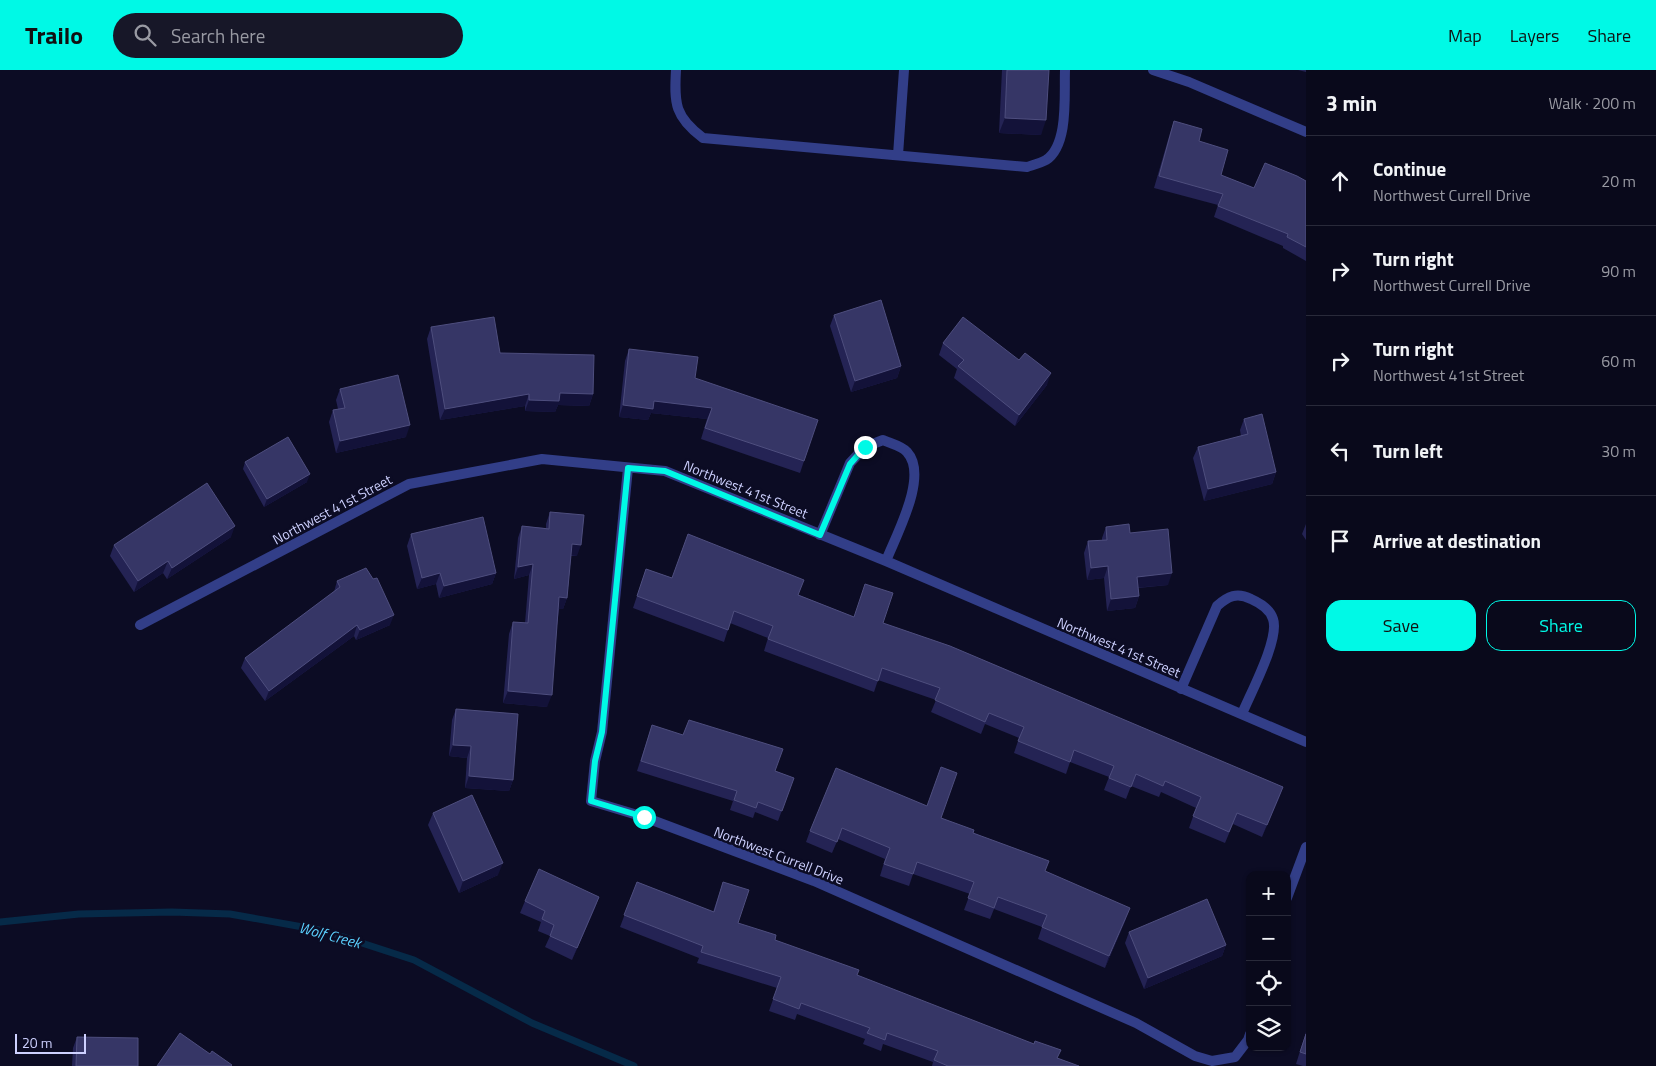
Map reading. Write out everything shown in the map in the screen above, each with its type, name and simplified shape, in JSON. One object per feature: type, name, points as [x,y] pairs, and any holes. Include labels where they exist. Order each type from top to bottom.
[{"type":"street","points":[[676,70],[674,97],[679,116],[689,128],[703,138],[1027,166],[1045,161],[1055,151],[1062,136],[1066,70]]},
{"type":"street","points":[[898,155],[904,70]]},
{"type":"street","points":[[1152,70],[1189,82],[1306,132]]},
{"type":"street","points":[[820,535],[850,464],[865,447],[883,440],[907,451],[915,468],[914,488],[886,561]]},
{"type":"street","name":"Northwest 41st Street","points":[[140,625],[409,484],[542,459],[665,471],[886,561],[1306,742]]},
{"type":"street","name":"Northwest Currell Drive","points":[[628,468],[602,732],[595,761],[591,801],[644,817],[814,881],[1136,1023],[1195,1056],[1212,1061],[1235,1057],[1246,1043]]},
{"type":"street","points":[[1181,688],[1217,606],[1226,598],[1241,594],[1263,604],[1273,619],[1273,637],[1242,714]]},
{"type":"street","points":[[1291,887],[1306,847]]},
{"type":"building","points":[[1007,70],[1049,70],[1046,120],[1005,118]]},
{"type":"building","points":[[1174,121],[1202,129],[1199,141],[1228,150],[1221,175],[1254,188],[1265,163],[1306,181],[1306,247],[1287,237],[1288,234],[1218,206],[1223,194],[1159,176]]},
{"type":"building","points":[[881,300],[901,366],[855,381],[834,315]]},
{"type":"building","points":[[494,317],[500,353],[594,355],[593,394],[560,393],[559,401],[529,400],[529,394],[445,409],[431,327]]},
{"type":"building","points":[[963,317],[1019,360],[1025,353],[1051,373],[1019,415],[958,366],[964,360],[943,343]]},
{"type":"building","points":[[629,349],[698,357],[695,378],[818,420],[804,461],[705,428],[712,408],[654,401],[653,409],[623,405]]},
{"type":"building","points":[[398,375],[410,425],[340,441],[333,410],[345,408],[340,389]]},
{"type":"building","points":[[1262,414],[1276,472],[1208,489],[1198,447],[1248,434],[1244,419]]},
{"type":"building","points":[[288,437],[310,474],[267,499],[245,462]]},
{"type":"building","points":[[207,483],[235,526],[172,568],[168,561],[138,581],[114,545]]},
{"type":"building","points":[[550,512],[584,515],[581,545],[572,544],[567,598],[559,597],[552,695],[508,691],[513,622],[528,623],[533,564],[518,567],[522,526],[549,529]]},
{"type":"building","points":[[483,517],[496,573],[444,586],[440,573],[422,578],[411,534]]},
{"type":"building","points":[[1129,524],[1130,533],[1168,529],[1172,573],[1137,577],[1139,596],[1111,599],[1108,566],[1091,568],[1088,541],[1107,540],[1106,527]]},
{"type":"building","points":[[688,534],[804,580],[798,595],[854,617],[865,584],[893,593],[883,623],[950,646],[1283,787],[1267,825],[1237,813],[1229,832],[1193,816],[1201,797],[1165,781],[1163,786],[1136,774],[1131,787],[1109,778],[1114,766],[1074,750],[1070,762],[1018,741],[1024,727],[989,713],[985,722],[935,700],[940,688],[882,668],[878,681],[768,639],[773,626],[734,611],[728,630],[637,596],[646,569],[672,578]]},
{"type":"building","points":[[366,568],[373,579],[377,578],[394,615],[360,630],[357,625],[269,691],[245,658],[340,587],[337,581]]},
{"type":"building","points":[[456,709],[518,714],[513,780],[469,776],[471,746],[453,745]]},
{"type":"building","points":[[689,720],[783,749],[775,771],[794,778],[782,811],[758,802],[756,808],[734,800],[737,791],[641,761],[652,725],[683,735]]},
{"type":"building","points":[[941,767],[957,773],[941,818],[974,830],[973,833],[1049,861],[1045,871],[1130,908],[1109,956],[1042,927],[1047,915],[998,897],[994,908],[968,898],[974,882],[917,862],[913,874],[884,864],[890,848],[842,828],[837,842],[810,831],[836,768],[927,806]]},
{"type":"building","points":[[472,795],[503,863],[463,881],[433,813]]},
{"type":"building","points":[[539,869],[599,897],[577,948],[550,936],[554,925],[542,919],[545,911],[525,901]]},
{"type":"building","points":[[637,882],[714,912],[723,882],[749,890],[738,923],[776,935],[775,940],[859,970],[857,975],[1034,1044],[1035,1041],[1061,1050],[1057,1058],[1079,1066],[948,1066],[934,1060],[938,1051],[887,1033],[885,1040],[867,1033],[870,1028],[801,1003],[799,1009],[773,999],[781,977],[701,952],[703,946],[624,915]]},
{"type":"building","points":[[1207,899],[1226,945],[1148,978],[1129,932]]},
{"type":"building","points":[[180,1033],[210,1054],[212,1051],[232,1065],[157,1066]]},
{"type":"building","points":[[1306,1034],[1306,1054],[1300,1052]]},
{"type":"building","points":[[77,1037],[138,1038],[138,1066],[76,1066]]},
{"type":"waterway","name":"Wolf Creek","points":[[0,922],[79,914],[172,912],[230,914],[325,931],[414,960],[532,1023],[634,1066]]},
{"type":"route","points":[[644,817],[591,801],[595,761],[602,732],[628,468],[665,471],[820,535],[850,464],[865,447]]}]
